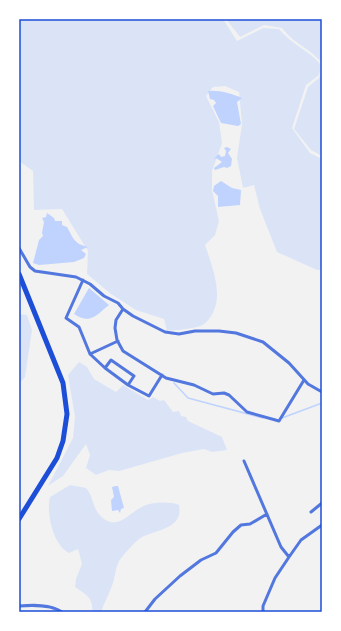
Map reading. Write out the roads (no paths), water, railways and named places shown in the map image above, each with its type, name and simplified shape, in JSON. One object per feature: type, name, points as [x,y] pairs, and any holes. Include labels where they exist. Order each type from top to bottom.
[{"type":"highway","points":[[19,274],[63,382],[67,414],[64,441],[57,458],[19,519]]},
{"type":"street","points":[[19,248],[30,267],[36,271],[76,277],[83,280],[104,296],[118,303],[123,309],[133,316],[172,334],[195,331],[219,331],[250,336],[271,348],[304,380],[322,392]]},
{"type":"street","points":[[83,280],[66,318],[79,327],[90,354],[105,368],[128,385],[149,396],[162,375]]},
{"type":"street","points":[[123,309],[116,320],[115,328],[118,341],[123,351],[162,375],[194,385],[214,394],[224,393],[247,412],[279,421],[304,380]]},
{"type":"street","points":[[90,354],[118,341]]},
{"type":"street","points":[[105,368],[112,360],[134,376],[128,385]]},
{"type":"street","points":[[244,460],[281,547],[289,557]]},
{"type":"street","points":[[311,512],[322,503]]},
{"type":"street","points":[[145,612],[155,599],[180,576],[201,560],[216,553],[232,532],[241,525],[250,524],[267,514]]},
{"type":"street","points":[[263,612],[275,578],[289,557],[301,540],[322,526]]},
{"type":"street","points":[[19,606],[38,605],[62,612]]},
{"type":"water","points":[[208,91],[221,92],[242,98],[237,102],[241,124],[238,126],[221,123],[213,106],[216,103],[214,100],[210,99]]},
{"type":"water","points":[[227,147],[231,149],[228,153],[232,159],[231,166],[215,170],[214,168],[222,162],[216,158],[213,159],[219,154],[221,157],[225,156],[226,151],[224,148]]},
{"type":"water","points":[[221,181],[232,188],[241,190],[240,205],[218,207],[218,196],[213,191],[214,186]]},
{"type":"water","points":[[47,213],[54,218],[55,221],[62,221],[62,225],[67,227],[73,238],[79,244],[88,247],[81,250],[86,254],[84,258],[74,262],[39,265],[33,263],[39,240],[43,236],[42,233],[44,222],[42,218],[46,217]]},
{"type":"water","points":[[89,288],[109,305],[97,315],[89,319],[85,319],[74,314]]},
{"type":"water","points":[[118,486],[124,508],[121,509],[120,513],[118,510],[112,511],[111,500],[114,497],[112,487]]},
{"type":"waterway","points":[[174,383],[188,398],[263,418]]},
{"type":"waterway","points":[[282,418],[322,403]]}]
